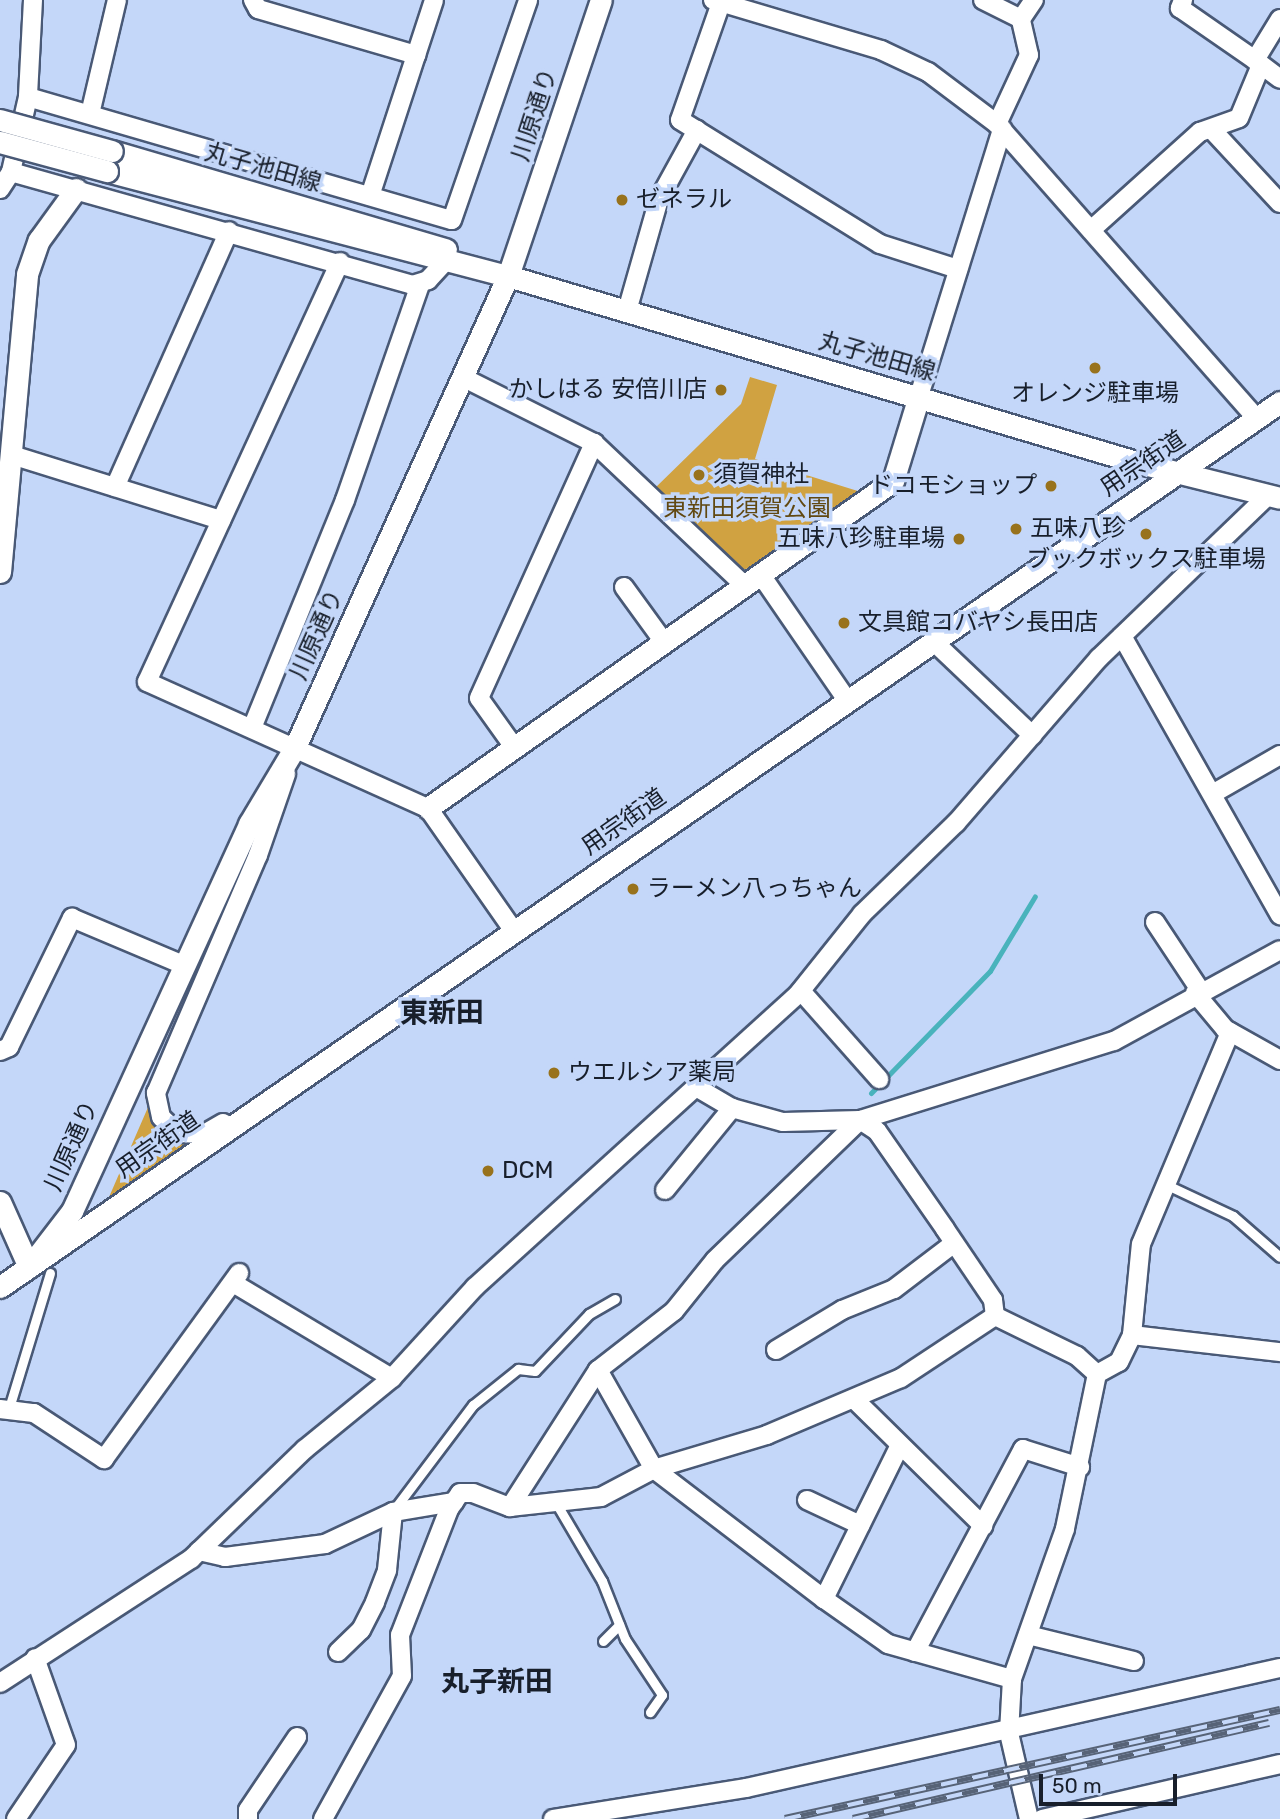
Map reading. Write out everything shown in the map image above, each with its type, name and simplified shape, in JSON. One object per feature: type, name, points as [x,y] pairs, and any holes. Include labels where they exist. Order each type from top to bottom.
[{"type":"street","points":[[0,189],[11,172],[29,97],[33,0]]},
{"type":"street","points":[[90,114],[117,0]]},
{"type":"street","points":[[253,0],[258,9],[416,55]]},
{"type":"street","points":[[370,195],[434,0]]},
{"type":"street","points":[[29,97],[452,220],[528,0]]},
{"type":"street","name":"川原通り","points":[[29,1267],[72,1211],[249,824],[295,747],[508,276],[601,0]]},
{"type":"street","points":[[983,0],[1021,19]]},
{"type":"street","points":[[428,808],[893,481],[999,127],[1029,54],[1021,19],[1034,0]]},
{"type":"street","points":[[1183,0],[1180,8],[1280,79]]},
{"type":"street","points":[[958,270],[880,244],[680,120],[719,1],[881,50],[928,72],[999,127],[1257,419]]},
{"type":"street","points":[[1091,230],[1200,132],[1214,132],[1239,118],[1258,63],[1280,19]]},
{"type":"street","name":"丸子池田線","points":[[0,120],[508,276],[1274,501]]},
{"type":"street","points":[[627,311],[659,199],[697,130]]},
{"type":"street","points":[[1214,132],[1280,203]]},
{"type":"street","name":"丸子池田線","points":[[0,142],[444,263],[468,263]]},
{"type":"street","points":[[11,172],[420,285]]},
{"type":"street","points":[[0,572],[12,455],[7,421],[31,256],[76,189]]},
{"type":"street","points":[[115,487],[229,231]]},
{"type":"street","points":[[340,262],[147,682],[428,808],[513,930]]},
{"type":"street","points":[[252,729],[345,500],[420,285],[444,263]]},
{"type":"street","points":[[462,377],[594,443],[753,581],[847,700]]},
{"type":"street","name":"用宗街道","points":[[0,1287],[1280,402]]},
{"type":"street","points":[[514,747],[479,698],[594,443]]},
{"type":"street","points":[[12,455],[220,520]]},
{"type":"street","points":[[0,1683],[35,1658],[164,1580],[199,1551],[305,1449],[392,1378],[475,1287],[801,990],[862,914],[956,824],[1122,636],[1274,501]]},
{"type":"street","points":[[624,587],[664,642]]},
{"type":"street","points":[[1122,636],[1214,793],[1280,915]]},
{"type":"street","points":[[933,641],[1032,735]]},
{"type":"street","points":[[295,747],[258,855],[159,1082],[161,1116],[178,1133],[204,1134],[312,1059],[368,1031]]},
{"type":"street","points":[[1214,793],[1280,755]]},
{"type":"street","points":[[0,1051],[9,1047],[72,918],[183,965]]},
{"type":"street","points":[[1155,922],[1198,992],[1230,1031],[1280,1060]]},
{"type":"street","points":[[696,1087],[732,1108],[783,1122],[860,1120],[1114,1041],[1198,992],[1280,950]]},
{"type":"street","points":[[801,990],[879,1079]]},
{"type":"street","points":[[1097,1374],[1119,1362],[1132,1335],[1142,1244],[1230,1031]]},
{"type":"street","points":[[665,1190],[732,1108]]},
{"type":"street","points":[[860,1120],[877,1131],[992,1300],[995,1315]]},
{"type":"street","points":[[510,1507],[598,1370],[674,1311],[715,1260],[860,1120]]},
{"type":"street","points":[[0,1202],[29,1267]]},
{"type":"street","points":[[776,1350],[842,1310],[894,1289],[953,1244]]},
{"type":"street","points":[[5,1408],[34,1413],[104,1459],[236,1278],[392,1378]]},
{"type":"street","points":[[995,1315],[1077,1356],[1097,1374]]},
{"type":"street","points":[[323,1819],[402,1676],[400,1635],[460,1493],[473,1493],[510,1507],[601,1497],[654,1469],[855,1400],[901,1378],[995,1315]]},
{"type":"street","points":[[1132,1335],[1280,1352]]},
{"type":"street","points":[[598,1370],[654,1469],[824,1599],[888,1644],[1012,1679]]},
{"type":"street","points":[[1029,1819],[1009,1733],[1012,1679],[1080,1467],[1097,1374]]},
{"type":"street","points":[[855,1400],[983,1526]]},
{"type":"street","points":[[824,1599],[900,1445]]},
{"type":"street","points":[[915,1652],[1023,1449],[1080,1467]]},
{"type":"street","points":[[807,1500],[860,1525]]},
{"type":"street","points":[[199,1551],[225,1557],[325,1544],[393,1512],[454,1502]]},
{"type":"street","points":[[338,1653],[361,1630],[375,1602],[387,1570],[393,1512]]},
{"type":"street","points":[[1028,1635],[1134,1661]]},
{"type":"street","points":[[16,1819],[66,1745],[35,1658]]},
{"type":"street","points":[[553,1819],[746,1788],[1009,1733],[1280,1668]]},
{"type":"street","points":[[248,1819],[248,1810],[297,1737]]},
{"type":"street","points":[[1042,1819],[1280,1764]]},
{"type":"lane","points":[[1165,1184],[1233,1216],[1280,1257]]},
{"type":"lane","points":[[5,1408],[50,1273]]},
{"type":"lane","points":[[393,1512],[474,1405],[518,1369],[536,1371],[589,1314],[615,1299]]},
{"type":"lane","points":[[556,1503],[602,1581],[619,1625],[662,1695],[650,1712]]},
{"type":"lane","points":[[603,1641],[619,1625]]},
{"type":"green space","name":"東新田須賀公園","points":[[750,377],[777,385],[755,459],[861,492],[751,568],[739,570],[654,489],[741,404]]},
{"type":"green space","points":[[149,1105],[166,1134],[193,1142],[106,1204]]},
{"type":"waterway","points":[[871,1093],[990,971],[1035,896]]},
{"type":"railway","points":[[785,1819],[1280,1710]]},
{"type":"railway","points":[[853,1819],[1269,1723]]},
{"type":"place","name":"ゼネラル","points":[[622,200]]},
{"type":"place","name":"オレンジ駐車場","points":[[1095,368]]},
{"type":"place","name":"かしはる 安倍川店","points":[[721,390]]},
{"type":"place","name":"須賀神社","points":[[699,475]]},
{"type":"place","name":"ドコモショップ","points":[[1051,486]]},
{"type":"place","name":"五味八珍","points":[[1016,529]]},
{"type":"place","name":"ブックボックス駐車場","points":[[1146,534]]},
{"type":"place","name":"五味八珍駐車場","points":[[959,539]]},
{"type":"place","name":"文具館コバヤシ長田店","points":[[844,623]]},
{"type":"place","name":"ラーメン八っちゃん","points":[[633,889]]},
{"type":"place","name":"ウエルシア薬局","points":[[554,1073]]},
{"type":"place","name":"DCM","points":[[488,1171]]},
{"type":"district","name":"東新田","points":[[442,1013]]},
{"type":"district","name":"丸子新田","points":[[497,1682]]}]
